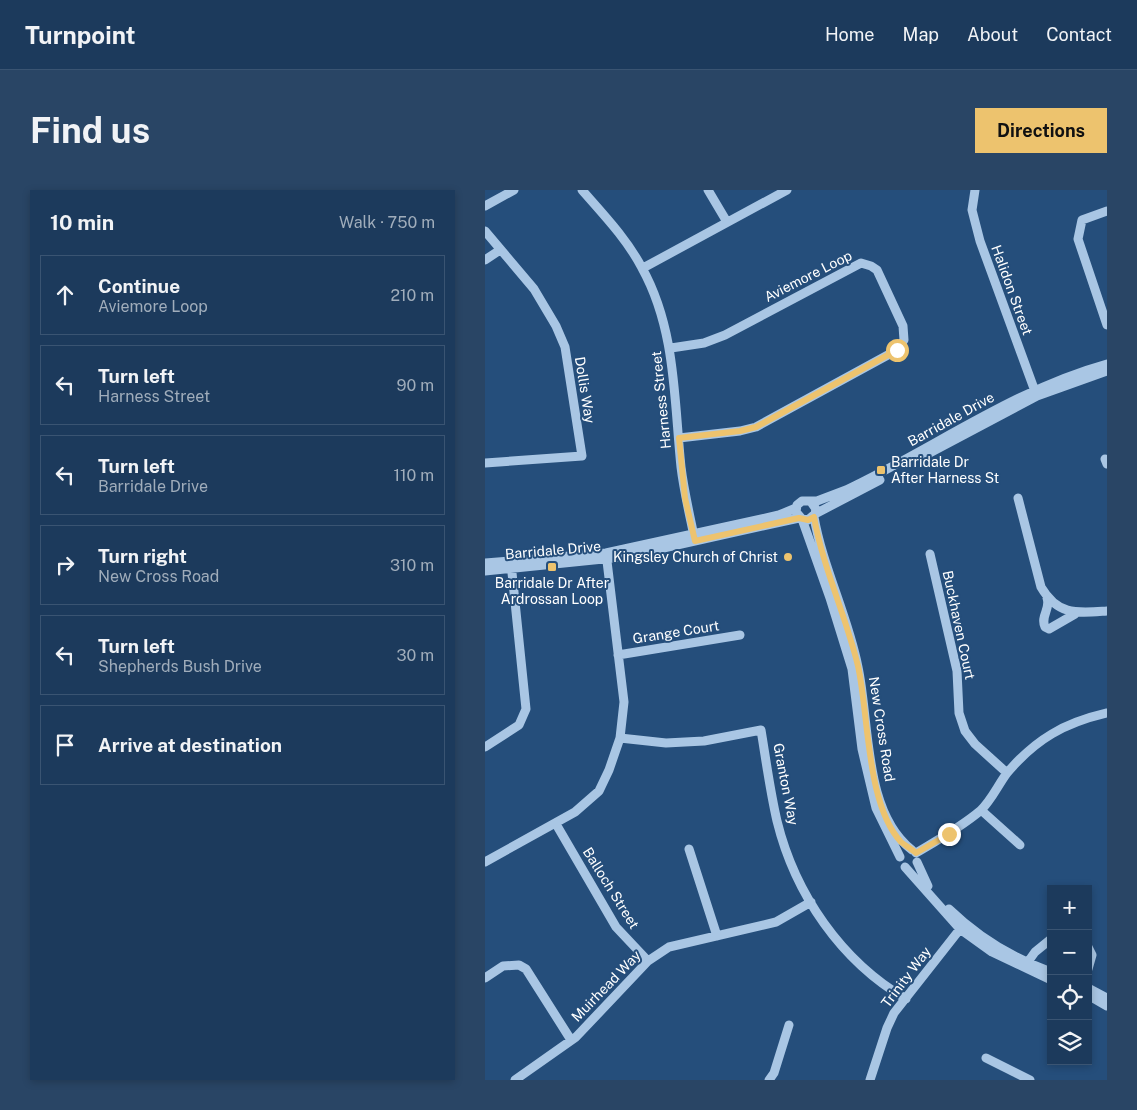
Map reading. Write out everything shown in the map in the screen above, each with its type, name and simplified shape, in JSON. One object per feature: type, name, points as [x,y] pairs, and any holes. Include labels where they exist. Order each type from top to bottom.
[{"type":"street","points":[[485,206],[515,190]]},
{"type":"street","name":"Harness Street","points":[[582,190],[610,222],[643,268],[671,348],[685,498],[695,538]]},
{"type":"street","points":[[708,190],[727,222]]},
{"type":"street","points":[[643,268],[787,190]]},
{"type":"street","name":"Halidon Street","points":[[975,190],[972,210],[979,241],[1036,393]]},
{"type":"street","points":[[1107,212],[1082,220],[1078,239],[1107,325]]},
{"type":"street","name":"Dollis Way","points":[[485,231],[534,289],[556,326],[565,347],[583,456],[485,463]]},
{"type":"street","points":[[485,260],[500,250]]},
{"type":"street","name":"Aviemore Loop","points":[[671,348],[704,343],[725,335],[861,263],[871,266],[881,276],[904,334],[901,346],[897,350],[756,427],[730,433],[679,438]]},
{"type":"street","name":"Barridale Drive","points":[[811,502],[826,499],[861,483],[955,431],[1036,393],[1107,364]]},
{"type":"street","name":"Barridale Drive","points":[[814,516],[1036,393],[1107,371]]},
{"type":"street","points":[[1018,498],[1041,587],[1049,603],[1043,623],[1049,629],[1075,614],[1107,611]]},
{"type":"street","points":[[802,501],[811,502],[816,508],[814,516],[808,520],[799,515],[802,501]]},
{"type":"street","name":"Barridale Drive","points":[[485,570],[511,565],[606,556],[695,538],[779,515],[799,515]]},
{"type":"street","name":"New Cross Road","points":[[799,515],[831,598],[852,669],[862,749],[876,808],[900,857]]},
{"type":"street","name":"New Cross Road","points":[[814,516],[858,667],[869,748],[882,806],[901,842],[915,855],[931,890],[962,926]]},
{"type":"street","name":"Buckhaven Court","points":[[929,554],[957,671],[959,713],[965,730],[975,744],[1007,773]]},
{"type":"street","points":[[485,862],[556,824],[575,812],[599,791],[620,738],[624,702],[606,556]]},
{"type":"street","name":"Barridale Drive","points":[[485,563],[511,565]]},
{"type":"street","points":[[485,747],[519,724],[526,709],[511,565]]},
{"type":"street","points":[[1047,598],[1057,606],[1075,614]]},
{"type":"street","name":"Grange Court","points":[[618,655],[739,635]]},
{"type":"street","points":[[915,855],[904,850],[900,857],[901,863],[905,867],[913,866],[915,855],[949,834],[981,810],[1007,773],[1033,746],[1052,732],[1072,722],[1107,713]]},
{"type":"street","name":"Granton Way","points":[[620,738],[666,743],[705,741],[761,730],[777,821],[794,870],[811,902],[836,941],[852,958],[883,985],[906,999]]},
{"type":"street","points":[[981,810],[1020,845]]},
{"type":"street","name":"Balloch Street","points":[[556,824],[616,927],[648,961]]},
{"type":"street","points":[[689,849],[717,936]]},
{"type":"street","name":"New Cross Road","points":[[905,867],[962,926],[992,952],[1047,978]]},
{"type":"street","name":"Muirhead Way","points":[[515,1080],[571,1040],[648,961],[669,947],[775,922],[811,902]]},
{"type":"street","name":"Trinity Way","points":[[870,1080],[887,1028],[894,1013],[962,926]]},
{"type":"street","points":[[1025,966],[1035,952],[1047,942]]},
{"type":"street","points":[[485,978],[503,966],[519,965],[526,969],[571,1040]]},
{"type":"street","name":"New Cross Road","points":[[1025,966],[1047,971]]},
{"type":"street","points":[[1092,990],[1107,998]]},
{"type":"street","points":[[1092,997],[1107,1006]]},
{"type":"street","points":[[769,1080],[774,1073],[789,1025]]},
{"type":"street","points":[[986,1058],[1030,1080]]},
{"type":"place","name":"Barridale Dr After Harness St","points":[[881,470]]},
{"type":"place","name":"Kingsley Church of Christ","points":[[788,557]]},
{"type":"place","name":"Barridale Dr After Ardrossan Loop","points":[[552,567]]},
{"type":"route","points":[[897,350],[756,427],[701,437],[679,438],[681,468],[685,498],[695,541],[747,528],[799,518],[808,520],[814,517],[858,667],[869,748],[882,806],[901,842],[916,853],[949,834]]}]
